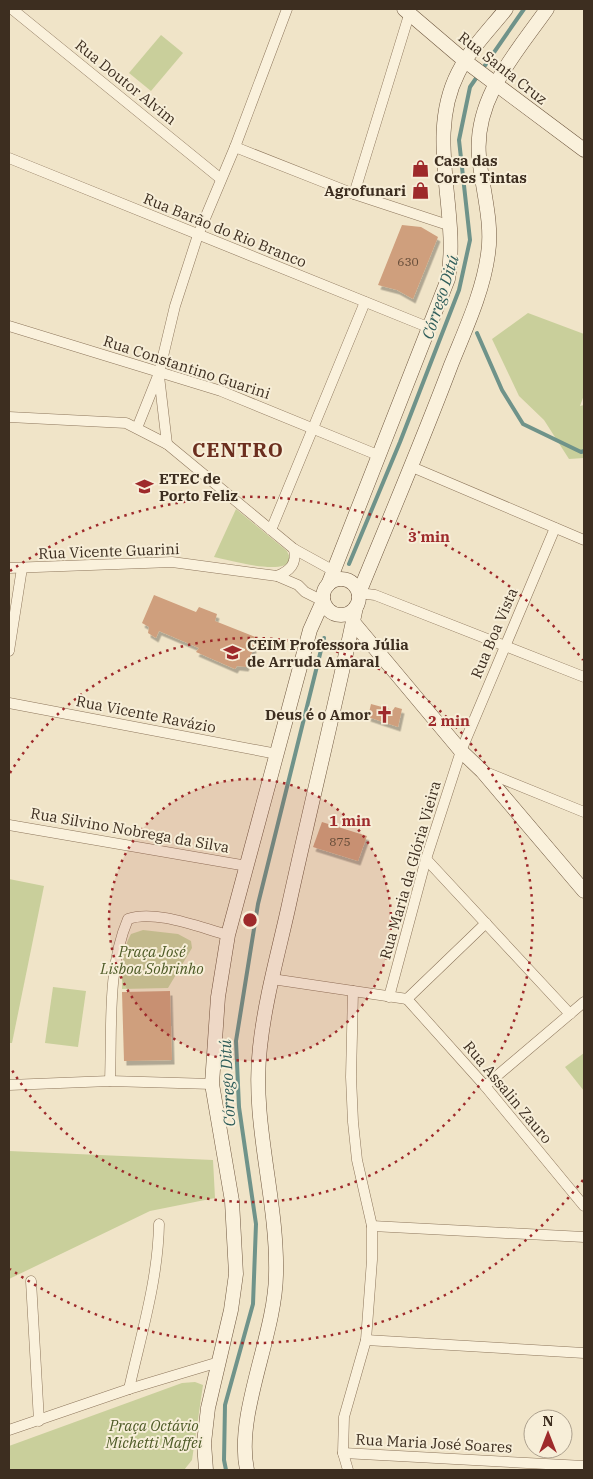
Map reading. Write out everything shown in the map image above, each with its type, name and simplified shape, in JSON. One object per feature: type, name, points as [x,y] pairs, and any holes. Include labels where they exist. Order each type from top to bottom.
[{"type":"main road","points":[[206,1470],[204,1443],[208,1408],[220,1362],[236,1274],[236,1240],[232,1201],[212,1084],[218,997],[228,935],[310,630],[448,279],[452,256],[451,226],[443,162],[444,128],[452,88],[506,9]]},
{"type":"main road","points":[[247,1470],[245,1448],[248,1413],[271,1323],[276,1276],[275,1230],[258,1101],[260,1047],[272,979],[359,593],[412,467],[476,300],[489,254],[479,130],[483,113],[492,82],[547,9]]},
{"type":"main road","name":"Rua Santa Cruz","points":[[406,12],[492,82],[584,150]]},
{"type":"main road","points":[[328,585],[334,580],[346,580],[359,593]]},
{"type":"main road","points":[[323,601],[327,609],[337,615],[349,614],[356,607]]},
{"type":"main road","points":[[353,622],[461,751],[482,771],[584,891]]},
{"type":"street","name":"Rua Doutor Alvim","points":[[12,9],[221,178]]},
{"type":"street","points":[[137,428],[159,373],[175,306],[198,235],[235,147],[287,9]]},
{"type":"street","points":[[354,194],[406,12]]},
{"type":"street","points":[[235,147],[354,194],[451,226]]},
{"type":"street","name":"Rua Barão do Rio Branco","points":[[9,158],[430,328]]},
{"type":"street","points":[[271,530],[365,302]]},
{"type":"street","name":"Rua Constantino Guarini","points":[[9,326],[221,391],[314,427],[380,456]]},
{"type":"street","points":[[159,373],[167,444]]},
{"type":"street","points":[[9,417],[126,423],[137,428],[167,444],[294,549],[334,571]]},
{"type":"street","points":[[412,467],[584,540]]},
{"type":"street","name":"Rua Boa Vista","points":[[461,751],[504,644],[555,528]]},
{"type":"street","points":[[277,576],[290,570],[294,564],[294,549]]},
{"type":"street","name":"Rua Vicente Guarini","points":[[9,568],[172,562],[277,576],[298,585],[305,592],[323,601]]},
{"type":"street","points":[[9,650],[22,568]]},
{"type":"street","points":[[359,593],[375,595],[504,644],[584,677]]},
{"type":"street","name":"Rua Vicente Ravázio","points":[[9,703],[277,754]]},
{"type":"street","name":"Rua Maria da Glória Vieira","points":[[389,996],[426,859],[461,751]]},
{"type":"street","points":[[482,771],[584,812]]},
{"type":"street","name":"Rua Silvino Nobrega da Silva","points":[[9,825],[247,866]]},
{"type":"street","points":[[426,859],[570,1014]]},
{"type":"street","points":[[110,1081],[113,989],[118,943],[128,918],[138,915],[155,916],[228,935]]},
{"type":"street","points":[[272,979],[407,1000],[486,923]]},
{"type":"street","points":[[348,1470],[343,1453],[344,1417],[366,1340],[370,1307],[372,1226],[357,1160],[353,1122],[351,1077],[352,991]]},
{"type":"street","name":"Rua Assalin Zauro","points":[[407,1000],[485,1086],[584,1206]]},
{"type":"street","points":[[485,1086],[584,1002]]},
{"type":"street","points":[[9,1086],[110,1081],[212,1084]]},
{"type":"street","points":[[129,1389],[154,1282],[159,1250],[159,1224]]},
{"type":"street","points":[[372,1226],[584,1238]]},
{"type":"street","points":[[31,1280],[39,1421]]},
{"type":"street","points":[[366,1340],[584,1353]]},
{"type":"street","points":[[9,1430],[129,1389],[220,1362]]},
{"type":"street","name":"Rua Maria José Soares","points":[[343,1453],[584,1466]]},
{"type":"green space","points":[[161,35],[183,53],[151,91],[129,73]]},
{"type":"green space","points":[[528,313],[584,334],[584,395],[580,406],[584,405],[584,458],[569,459],[544,420],[519,396],[492,339]]},
{"type":"green space","points":[[236,509],[287,551],[291,560],[286,565],[278,567],[255,566],[214,557]]},
{"type":"green space","points":[[9,879],[44,886],[12,1043],[9,1043]]},
{"type":"green space","name":"Praça José Lisboa Sobrinho","points":[[143,930],[178,934],[191,941],[192,948],[168,988],[122,989],[125,947],[131,934]]},
{"type":"green space","points":[[53,987],[86,991],[78,1047],[45,1043]]},
{"type":"green space","points":[[584,1053],[584,1091],[565,1067]]},
{"type":"green space","points":[[9,1151],[213,1160],[215,1198],[150,1211],[9,1279]]},
{"type":"green space","name":"Praça Octávio Michetti Maffei","points":[[195,1382],[203,1385],[192,1460],[184,1470],[9,1470],[9,1446],[182,1383]]},
{"type":"building","points":[[402,225],[421,227],[438,237],[413,299],[397,290],[378,285]]},
{"type":"building","points":[[154,595],[196,612],[199,607],[217,614],[215,621],[258,638],[246,667],[237,666],[235,669],[196,652],[199,648],[159,631],[156,638],[148,633],[149,627],[142,623]]},
{"type":"building","name":"Deus é o Amor","points":[[371,704],[393,710],[395,707],[402,709],[398,727],[368,717]]},
{"type":"building","points":[[322,822],[367,836],[358,861],[313,847]]},
{"type":"building","points":[[170,991],[172,1060],[124,1061],[122,992]]},
{"type":"waterway","name":"Córrego Ditú","points":[[349,564],[400,442],[459,290],[470,240],[459,140],[470,87],[524,9]]},
{"type":"waterway","points":[[477,333],[502,390],[523,424],[581,452],[584,451]]},
{"type":"waterway","name":"Córrego Ditú","points":[[226,1470],[224,1460],[225,1405],[253,1304],[256,1224],[239,1107],[236,1041],[258,904],[324,638]]},
{"type":"place","name":"Casa das Cores Tintas","points":[[420,169]]},
{"type":"place","name":"Agrofunari","points":[[420,190]]},
{"type":"place","name":"ETEC de Porto Feliz","points":[[145,487]]},
{"type":"place","name":"CEIM Professora Júlia de Arruda Amaral","points":[[233,653]]},
{"type":"place","name":"Deus é o Amor","points":[[385,714]]},
{"type":"district","name":"CENTRO","points":[[238,449]]}]
